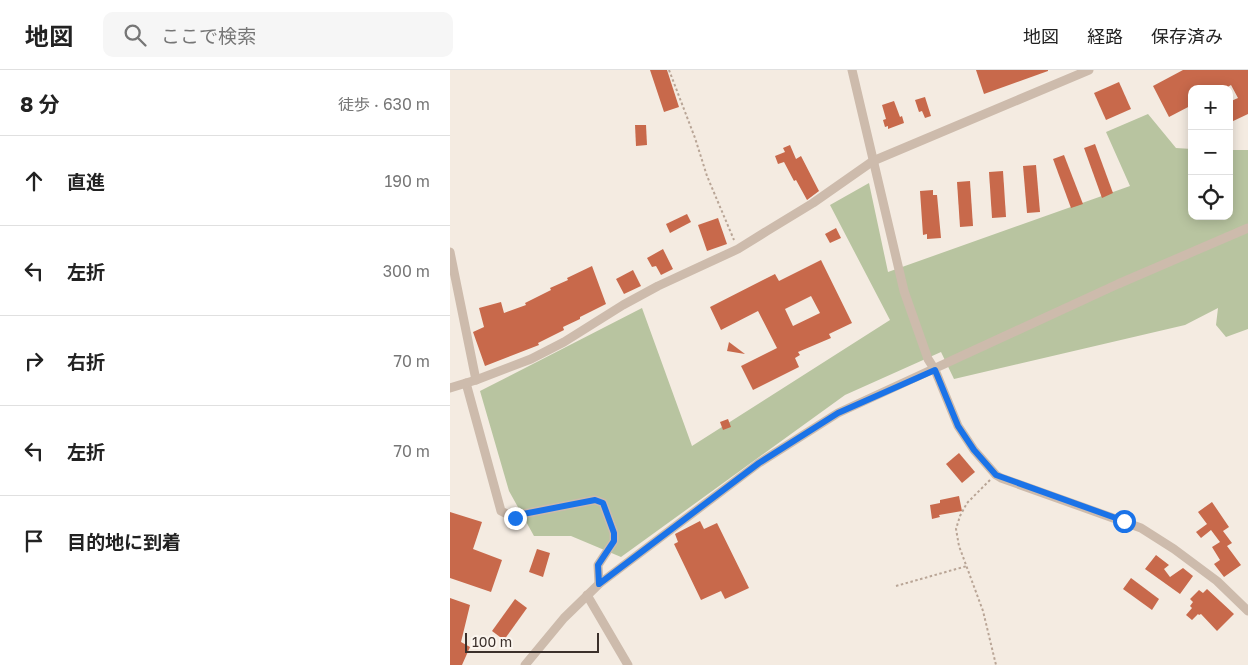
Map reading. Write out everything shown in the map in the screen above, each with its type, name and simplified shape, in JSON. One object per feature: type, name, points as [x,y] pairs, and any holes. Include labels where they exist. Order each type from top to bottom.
[{"type":"street","points":[[852,70],[904,291],[928,359],[935,370],[958,426],[974,450],[996,475],[1141,528],[1174,549],[1217,581],[1248,611]]},
{"type":"street","points":[[450,388],[531,359],[564,342],[651,290],[738,249],[813,202],[873,161],[1089,70]]},
{"type":"street","points":[[525,665],[564,618],[599,584],[759,463],[838,413],[935,370],[1118,284],[1248,228]]},
{"type":"street","points":[[450,252],[471,382],[501,511],[515,518],[523,514],[595,500],[603,503],[614,533],[614,541],[598,565],[599,584]]},
{"type":"street","points":[[587,596],[628,665]]},
{"type":"path","points":[[669,70],[695,138],[707,176],[738,249]]},
{"type":"path","points":[[996,475],[967,503],[956,529],[959,546],[983,611],[996,665]]},
{"type":"path","points":[[896,586],[967,566]]},
{"type":"green space","points":[[1148,114],[1176,148],[1188,149],[1188,220],[1233,220],[1233,150],[1248,150],[1248,329],[1226,337],[1216,325],[1218,308],[1185,325],[954,379],[941,352],[845,395],[621,557],[571,536],[534,536],[509,491],[480,391],[642,308],[692,446],[890,320],[830,205],[869,183],[888,272],[1130,186],[1106,132]]},
{"type":"building","points":[[650,70],[667,70],[679,107],[664,112]]},
{"type":"building","points":[[976,70],[1048,70],[1048,71],[984,94]]},
{"type":"building","points":[[1183,70],[1248,70],[1248,114],[1233,121],[1233,100],[1238,98],[1233,85],[1188,85],[1188,107],[1169,117],[1153,86]]},
{"type":"building","points":[[1119,82],[1131,109],[1106,120],[1094,93]]},
{"type":"building","points":[[925,97],[931,116],[925,118],[922,111],[919,112],[915,100]]},
{"type":"building","points":[[894,101],[904,123],[888,129],[888,126],[885,127],[883,120],[886,119],[882,105]]},
{"type":"building","points":[[635,125],[646,125],[647,145],[636,146]]},
{"type":"building","points":[[1095,144],[1113,193],[1102,198],[1084,148]]},
{"type":"building","points":[[790,145],[796,159],[801,156],[819,191],[807,200],[784,162],[778,164],[775,156],[785,152],[783,148]]},
{"type":"building","points":[[1064,155],[1083,204],[1071,208],[1053,159]]},
{"type":"building","points":[[1036,165],[1040,212],[1027,213],[1023,166]]},
{"type":"building","points":[[1003,171],[1006,217],[992,218],[989,172]]},
{"type":"building","points":[[970,181],[973,226],[960,227],[957,182]]},
{"type":"building","points":[[933,190],[933,195],[937,195],[941,238],[927,239],[927,234],[923,235],[920,191]]},
{"type":"building","points":[[687,214],[691,222],[670,233],[666,224]]},
{"type":"building","points":[[718,218],[727,244],[707,251],[698,225]]},
{"type":"building","points":[[836,228],[841,238],[830,243],[825,234]]},
{"type":"building","points":[[663,249],[673,269],[661,275],[656,266],[652,267],[647,258]]},
{"type":"building","points":[[821,260],[852,323],[829,334],[831,338],[798,352],[800,355],[795,358],[799,367],[753,390],[741,366],[777,348],[758,311],[721,330],[710,307],[775,274],[779,281]],"holes":[[[811,296],[820,313],[793,326],[785,309]]]},
{"type":"building","points":[[592,266],[606,304],[563,327],[564,330],[538,343],[539,345],[485,366],[473,332],[484,327],[479,308],[501,302],[504,313],[526,305],[525,303],[551,290],[550,288]]},
{"type":"building","points":[[633,270],[641,286],[624,294],[616,279]]},
{"type":"building","points":[[729,342],[745,354],[727,351]]},
{"type":"building","points":[[728,419],[731,427],[723,430],[720,422]]},
{"type":"building","points":[[959,453],[975,472],[962,483],[946,464]]},
{"type":"building","points":[[959,496],[962,511],[939,515],[940,517],[932,519],[930,505],[940,503],[940,500]]},
{"type":"building","points":[[1212,502],[1229,527],[1223,531],[1232,543],[1227,546],[1241,565],[1224,577],[1214,564],[1220,560],[1212,547],[1220,542],[1211,530],[1201,538],[1196,532],[1207,524],[1198,512]]},
{"type":"building","points":[[450,512],[482,522],[473,549],[502,560],[491,592],[450,578]]},
{"type":"building","points":[[700,521],[704,529],[717,523],[749,588],[725,599],[721,591],[701,600],[674,544],[678,542],[675,534]]},
{"type":"building","points":[[537,549],[550,553],[543,577],[529,572]]},
{"type":"building","points":[[1156,555],[1169,565],[1164,569],[1170,577],[1183,568],[1193,576],[1180,594],[1145,569]]},
{"type":"building","points":[[1131,578],[1159,599],[1152,610],[1123,589]]},
{"type":"building","points":[[1207,589],[1234,614],[1217,631],[1201,614],[1198,614],[1192,620],[1186,615],[1192,608],[1190,606],[1193,602],[1190,599],[1199,590],[1203,593]]},
{"type":"building","points":[[450,598],[470,605],[461,642],[470,647],[462,665],[450,665]]},
{"type":"building","points":[[515,599],[527,608],[504,640],[492,631]]},
{"type":"route","points":[[515,518],[523,514],[595,500],[603,503],[614,533],[614,541],[598,565],[599,584],[759,463],[838,413],[935,370],[958,426],[974,450],[996,475],[1124,521]]}]
